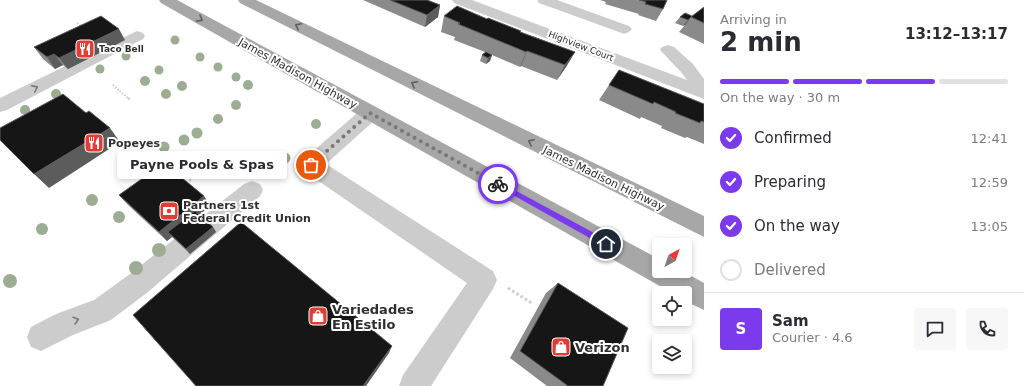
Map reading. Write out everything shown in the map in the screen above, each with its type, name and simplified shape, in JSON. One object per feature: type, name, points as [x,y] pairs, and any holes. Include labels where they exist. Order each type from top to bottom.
[{"type":"main road","name":"James Madison Highway","points":[[166,0],[704,297]]},
{"type":"main road","name":"James Madison Highway","points":[[245,0],[703,226]]},
{"type":"street","name":"Highview Court","points":[[459,0],[704,92]]},
{"type":"street","points":[[544,0],[624,29]]},
{"type":"street","points":[[0,106],[138,36]]},
{"type":"street","points":[[668,50],[687,68],[704,92]]},
{"type":"street","points":[[370,113],[311,165],[484,280],[414,386]]},
{"type":"street","points":[[41,337],[66,324],[102,311],[139,283],[252,190]]},
{"type":"path","points":[[77,23],[86,29]]},
{"type":"path","points":[[113,85],[131,101]]},
{"type":"path","points":[[186,183],[215,162]]},
{"type":"building","points":[[390,0],[427,0],[440,5],[427,15]]},
{"type":"building","points":[[639,0],[667,0],[663,9],[645,4],[646,2]]},
{"type":"building","points":[[457,6],[521,31],[520,32],[575,52],[565,65],[527,51],[526,52],[458,24],[460,23],[444,16]]},
{"type":"building","points":[[704,7],[704,23],[691,17]]},
{"type":"building","points":[[685,13],[692,16],[688,20],[680,17]]},
{"type":"building","points":[[101,16],[119,29],[59,58],[54,54],[47,57],[34,47]]},
{"type":"building","points":[[486,52],[492,55],[488,58],[482,55]]},
{"type":"building","points":[[619,70],[704,104],[704,122],[701,121],[700,123],[675,113],[676,112],[654,102],[653,104],[609,85]]},
{"type":"building","points":[[63,94],[86,113],[89,111],[110,128],[34,174],[0,140],[0,128]]},
{"type":"building","name":"Partners 1st Federal Credit Union","points":[[164,163],[204,196],[159,232],[119,195]]},
{"type":"building","points":[[195,211],[213,227],[186,249],[168,232]]},
{"type":"building","points":[[241,222],[392,346],[363,386],[196,386],[133,315]]},
{"type":"building","name":"Verizon","points":[[558,283],[628,328],[603,386],[568,386],[520,351]]},
{"type":"way so far","points":[[311,165],[370,113],[498,184]]},
{"type":"place","name":"Taco Bell","points":[[85,49]]},
{"type":"place","name":"Popeyes","points":[[94,143]]},
{"type":"place","name":"Payne Pools & Spas","points":[[311,165]]},
{"type":"place","name":"Partners 1st Federal Credit Union","points":[[169,211]]},
{"type":"place","name":"Variedades En Estilo","points":[[318,316]]},
{"type":"place","name":"Verizon","points":[[561,347]]},
{"type":"route","points":[[498,184],[606,244]]}]
